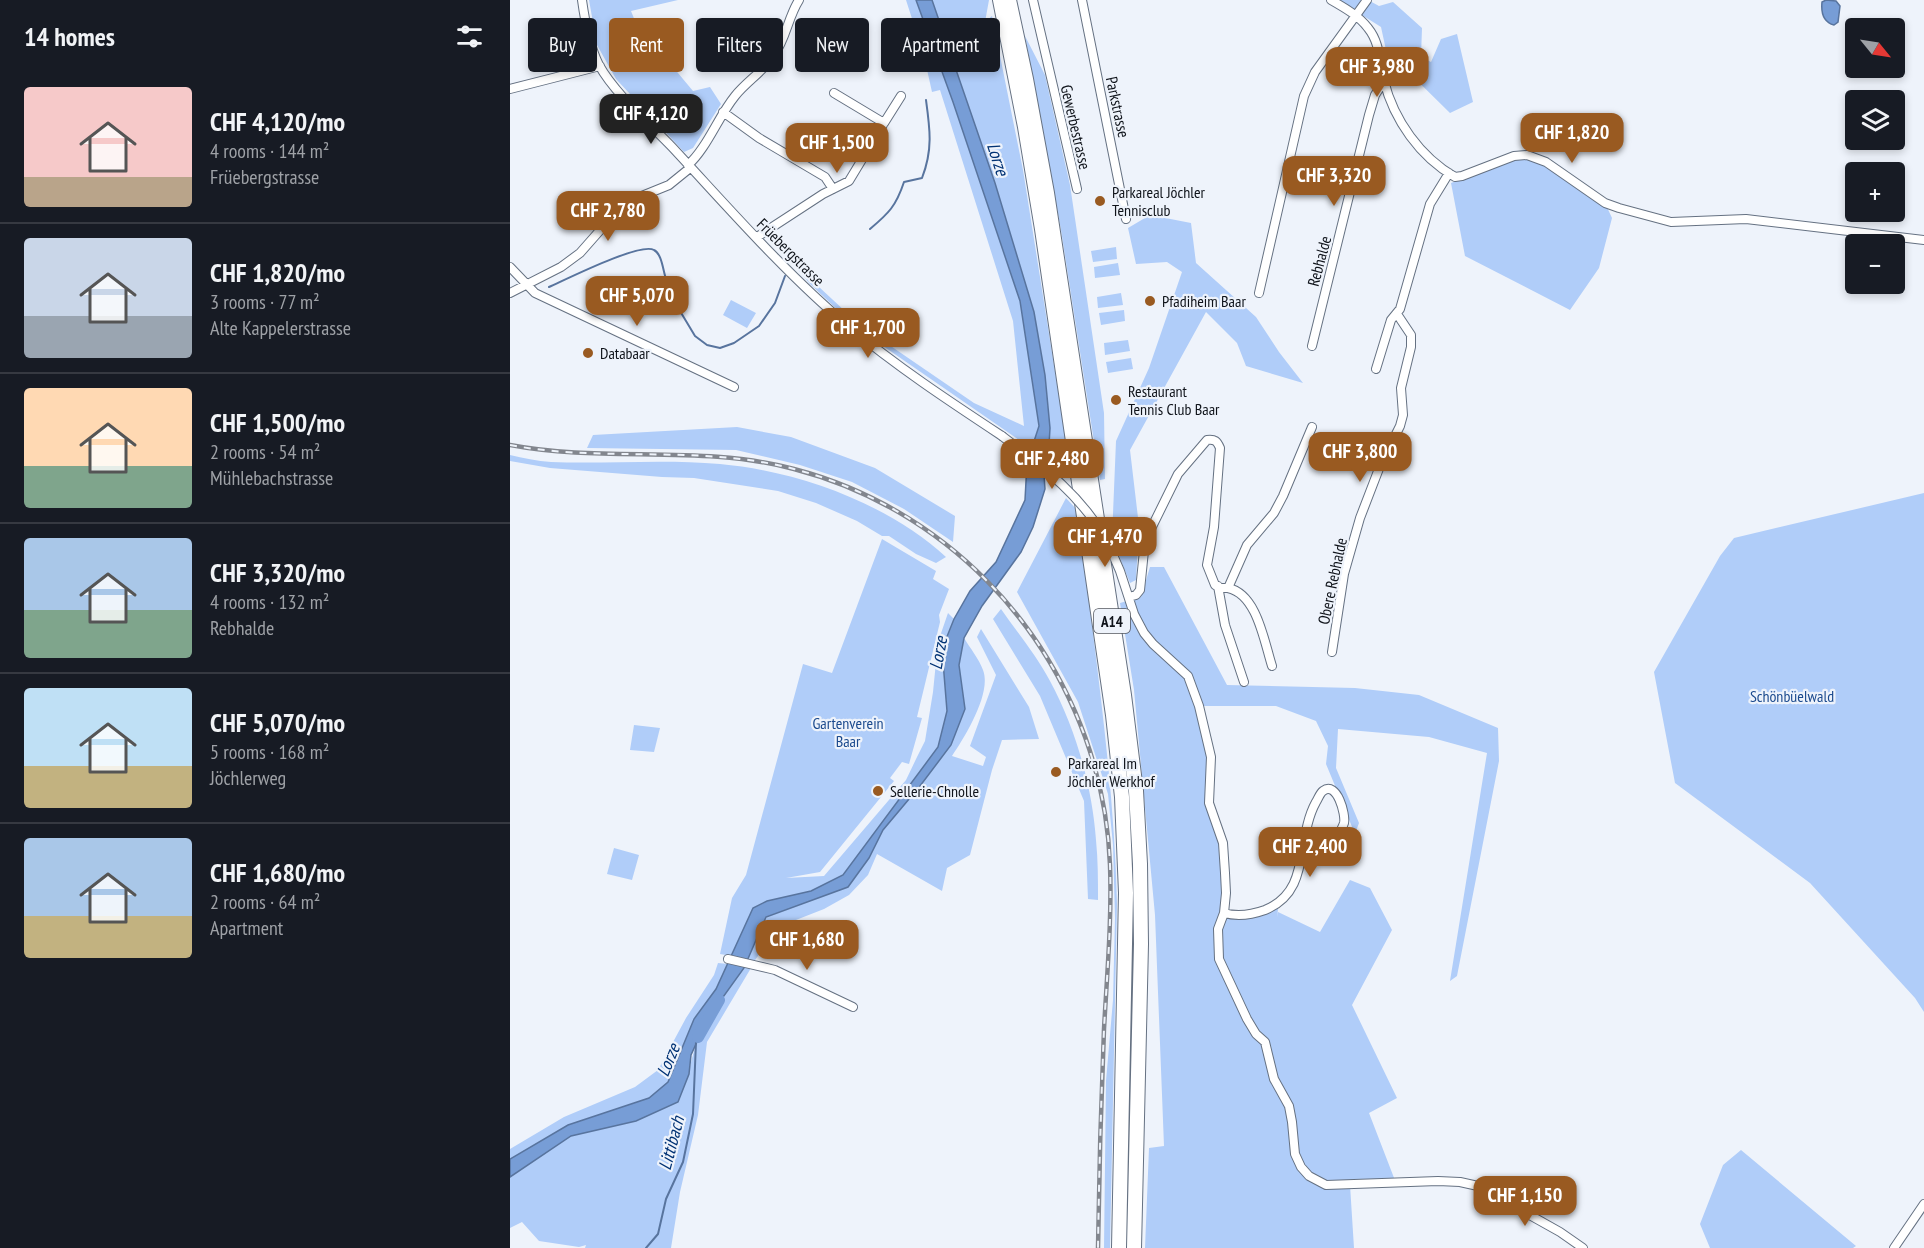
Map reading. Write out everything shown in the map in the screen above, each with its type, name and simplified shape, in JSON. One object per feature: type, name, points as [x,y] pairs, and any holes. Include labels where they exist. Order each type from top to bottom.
[{"type":"highway","name":"A14","points":[[1000,0],[1021,104],[1042,229],[1105,656],[1122,789],[1126,893],[1119,1248]]},
{"type":"highway","name":"A14","points":[[1009,0],[1047,193],[1124,695],[1135,782],[1140,847],[1141,920],[1134,1248]]},
{"type":"street","name":"Früebergstrasse","points":[[582,0],[586,27],[600,66],[628,101],[756,237],[821,301],[864,339],[1002,436],[1059,480],[1086,508],[1107,541],[1134,614],[1144,633],[1152,644],[1188,676],[1199,705],[1210,757],[1209,803],[1223,843],[1226,893],[1224,913],[1218,929],[1219,959],[1247,1019],[1256,1034],[1265,1042],[1274,1079],[1289,1106],[1295,1154],[1301,1167],[1309,1176],[1326,1185],[1460,1182],[1478,1186],[1560,1232],[1583,1248]]},
{"type":"street","points":[[510,292],[561,267],[579,253],[617,211],[632,200],[669,185],[689,167],[737,93],[775,55],[799,0]]},
{"type":"street","name":"Gewerbestrasse","points":[[1033,0],[1077,189]]},
{"type":"street","name":"Parkstrasse","points":[[1082,0],[1126,219]]},
{"type":"street","points":[[1331,0],[1357,16],[1369,29],[1376,40],[1384,81],[1392,104],[1406,131],[1415,143],[1455,177],[1514,156],[1527,155],[1546,162],[1605,203],[1671,222],[1746,219],[1924,240]]},
{"type":"street","points":[[1259,294],[1304,96],[1315,72],[1367,0]]},
{"type":"street","points":[[510,89],[600,66]]},
{"type":"street","name":"Rebhalde","points":[[1312,346],[1369,115],[1375,95],[1384,81]]},
{"type":"street","points":[[834,93],[884,123]]},
{"type":"street","points":[[756,237],[849,181],[901,96]]},
{"type":"street","points":[[723,112],[759,138],[825,177],[833,189]]},
{"type":"street","points":[[1376,369],[1391,320],[1400,309],[1431,204],[1449,173]]},
{"type":"street","points":[[510,267],[535,293],[734,387]]},
{"type":"street","name":"Obere Rebhalde","points":[[1332,652],[1344,574],[1360,518],[1403,415],[1401,388],[1412,346],[1411,335],[1396,314]]},
{"type":"street","points":[[1228,588],[1247,545],[1274,513],[1283,496],[1312,427]]},
{"type":"street","points":[[1129,597],[1136,595],[1140,590],[1145,541],[1178,474],[1207,440],[1217,442],[1220,448],[1214,528],[1207,565],[1210,576],[1218,586],[1225,625],[1244,681]]},
{"type":"street","points":[[1218,586],[1235,589],[1246,596],[1253,607],[1272,666]]},
{"type":"street","points":[[1224,913],[1233,915],[1257,913],[1285,897],[1298,877],[1308,818],[1322,792],[1328,789],[1336,793],[1345,817],[1331,848]]},
{"type":"street","points":[[728,959],[775,970],[854,1007]]},
{"type":"street","points":[[1894,1248],[1924,1204]]},
{"type":"green space","points":[[589,0],[678,0],[631,11],[634,18],[609,18],[609,66],[597,45],[597,18],[592,18]]},
{"type":"green space","points":[[906,0],[916,0],[923,18],[912,18]]},
{"type":"green space","points":[[932,0],[989,0],[986,18],[938,18]]},
{"type":"green space","points":[[1338,0],[1368,0],[1379,6],[1393,2],[1422,28],[1421,57],[1431,62],[1441,39],[1457,34],[1473,102],[1450,113],[1386,50],[1381,27]]},
{"type":"green space","points":[[1025,36],[1045,75],[1070,185],[1104,413],[1105,479],[1100,480],[1061,230]]},
{"type":"green space","points":[[1000,56],[1023,170],[1071,472],[1066,477],[1048,462],[1050,428],[1045,375],[1034,312],[995,183],[957,72],[1000,72]]},
{"type":"green space","points":[[612,72],[677,72],[693,91],[710,87],[721,104],[693,148],[684,152]]},
{"type":"green space","points":[[928,72],[942,72],[1020,301],[1039,426],[1032,449],[857,328],[810,284],[791,261],[860,325],[974,403],[1024,426],[1013,321],[940,90],[932,92]]},
{"type":"green space","points":[[1528,153],[1605,203],[1612,218],[1599,268],[1570,310],[1465,256],[1451,183]]},
{"type":"green space","points":[[1150,215],[1191,223],[1196,263],[1256,317],[1303,383],[1246,366],[1237,343],[1206,312],[1130,450],[1139,526],[1136,580],[1130,583],[1112,538],[1116,441],[1149,368],[1182,272],[1167,262],[1136,264],[1128,228]]},
{"type":"green space","points":[[1116,247],[1117,259],[1093,262],[1091,251]]},
{"type":"green space","points":[[1118,263],[1120,275],[1095,278],[1094,267]]},
{"type":"green space","points":[[1121,293],[1123,305],[1098,308],[1097,297]]},
{"type":"green space","points":[[731,300],[756,313],[747,328],[723,315]]},
{"type":"green space","points":[[1124,310],[1125,321],[1101,325],[1099,313]]},
{"type":"green space","points":[[1128,340],[1130,351],[1105,355],[1104,343]]},
{"type":"green space","points":[[1131,358],[1133,369],[1108,373],[1106,362]]},
{"type":"green space","points":[[737,427],[791,437],[875,468],[955,516],[953,542],[904,509],[852,482],[800,465],[736,450],[587,448],[593,435]]},
{"type":"green space","points":[[510,455],[551,462],[720,464],[780,474],[841,493],[870,506],[898,521],[946,557],[936,563],[857,521],[816,503],[778,491],[694,478],[550,468],[510,461]]},
{"type":"green space","name":"Schönbüelwald","points":[[1924,493],[1924,1012],[1915,998],[1810,883],[1675,783],[1654,672],[1720,556],[1734,538]]},
{"type":"green space","points":[[1066,498],[1078,511],[1102,708],[1115,855],[1117,904],[1110,1248],[1104,1248],[1106,1081],[1113,1000],[1115,918],[1113,845],[1108,794],[1078,702],[1017,592]]},
{"type":"green space","name":"Gartenverein Baar","points":[[882,539],[936,571],[933,579],[949,589],[939,615],[940,622],[917,717],[922,718],[909,764],[902,762],[890,778],[894,781],[820,872],[786,878],[824,876],[906,780],[925,741],[938,642],[948,613],[954,619],[942,649],[947,711],[938,747],[843,875],[811,891],[767,901],[754,908],[732,956],[720,954],[732,898],[746,875],[803,664],[832,673]]},
{"type":"green space","points":[[1150,567],[1164,567],[1227,685],[1355,688],[1419,695],[1498,728],[1499,761],[1457,976],[1450,981],[1487,753],[1429,737],[1338,729],[1336,768],[1359,823],[1355,834],[1326,764],[1328,746],[1316,721],[1276,706],[1200,706],[1208,743],[1209,803],[1220,833],[1224,913],[1246,915],[1279,902],[1277,917],[1278,912],[1320,932],[1350,880],[1370,888],[1392,930],[1352,1005],[1397,1098],[1369,1113],[1396,1183],[1350,1185],[1354,1248],[1145,1248],[1149,1148],[1164,1146],[1155,915],[1134,690],[1120,603],[1141,597]]},
{"type":"green space","points":[[1001,609],[1045,672],[1068,718],[1075,738],[1087,779],[1094,820],[1098,900],[1088,899],[1084,801],[1040,696],[993,619]]},
{"type":"green space","points":[[981,629],[1029,707],[1039,739],[1002,740],[970,855],[947,868],[942,891],[877,854],[868,875],[849,895],[824,909],[778,927],[753,963],[746,960],[766,917],[848,887],[869,858],[883,830],[951,745],[965,709],[959,665],[964,638],[983,670],[984,690],[976,714],[952,756],[983,766],[986,757],[970,746],[996,675],[977,637]]},
{"type":"green space","points":[[634,725],[660,728],[654,752],[630,750]]},
{"type":"green space","points":[[614,848],[639,855],[632,880],[607,874]]},
{"type":"green space","points":[[718,963],[728,964],[716,989],[694,1019],[669,1082],[649,1098],[568,1125],[510,1159],[510,1149],[564,1117],[635,1087],[658,1070],[686,1018],[714,975]]},
{"type":"green space","points":[[744,968],[751,968],[707,1042],[698,1115],[680,1192],[671,1248],[585,1248],[586,1245],[579,1247],[539,1241],[522,1222],[510,1228],[510,1177],[571,1136],[636,1121],[689,1074],[702,1031],[717,1005]]},
{"type":"green space","points":[[1741,1150],[1856,1246],[1853,1248],[1710,1248],[1700,1224],[1723,1165]]},
{"type":"shaded area","points":[[916,0],[932,0],[938,18],[923,18]]},
{"type":"shaded area","points":[[1836,1],[1840,6],[1838,22],[1834,25],[1827,22],[1822,13],[1822,2]]},
{"type":"shaded area","points":[[942,72],[957,72],[995,183],[1034,312],[1045,375],[1050,428],[1048,462],[1044,475],[1045,489],[1033,527],[1021,552],[982,606],[964,638],[959,665],[965,709],[951,745],[883,830],[869,858],[848,887],[766,917],[744,968],[708,1018],[691,1055],[689,1074],[678,1102],[636,1121],[571,1136],[510,1177],[510,1159],[568,1125],[649,1098],[668,1082],[694,1019],[716,989],[753,908],[767,901],[811,891],[843,875],[938,747],[947,711],[942,649],[954,619],[970,591],[996,562],[1025,500],[1027,463],[1039,426],[1020,301]]},
{"type":"waterway","points":[[870,229],[891,208],[904,182],[922,178],[929,149],[926,100]]},
{"type":"waterway","points":[[549,287],[619,256],[646,249],[657,252],[666,279]]},
{"type":"waterway","points":[[674,301],[695,336],[707,345],[720,348],[734,343],[759,326],[775,303],[785,276]]},
{"type":"waterway","name":"Lorze","points":[[698,1037],[719,1000]]},
{"type":"waterway","name":"Littibach","points":[[646,1248],[658,1234],[666,1199],[683,1162],[693,1114],[696,1042]]},
{"type":"railway","points":[[510,445],[581,453],[724,457],[794,469],[848,487],[898,512],[945,543],[987,581],[1037,642],[1075,711],[1100,786],[1107,825],[1110,906],[1100,1138],[1098,1248]]},
{"type":"place","name":"Parkareal Jöchler Tennisclub","points":[[1100,201]]},
{"type":"place","name":"Pfadiheim Baar","points":[[1150,301]]},
{"type":"place","name":"Databaar","points":[[588,353]]},
{"type":"place","name":"Restaurant Tennis Club Baar","points":[[1116,400]]},
{"type":"place","name":"Parkareal Im Jöchler Werkhof","points":[[1056,772]]},
{"type":"place","name":"Sellerie-Chnolle","points":[[878,791]]}]
